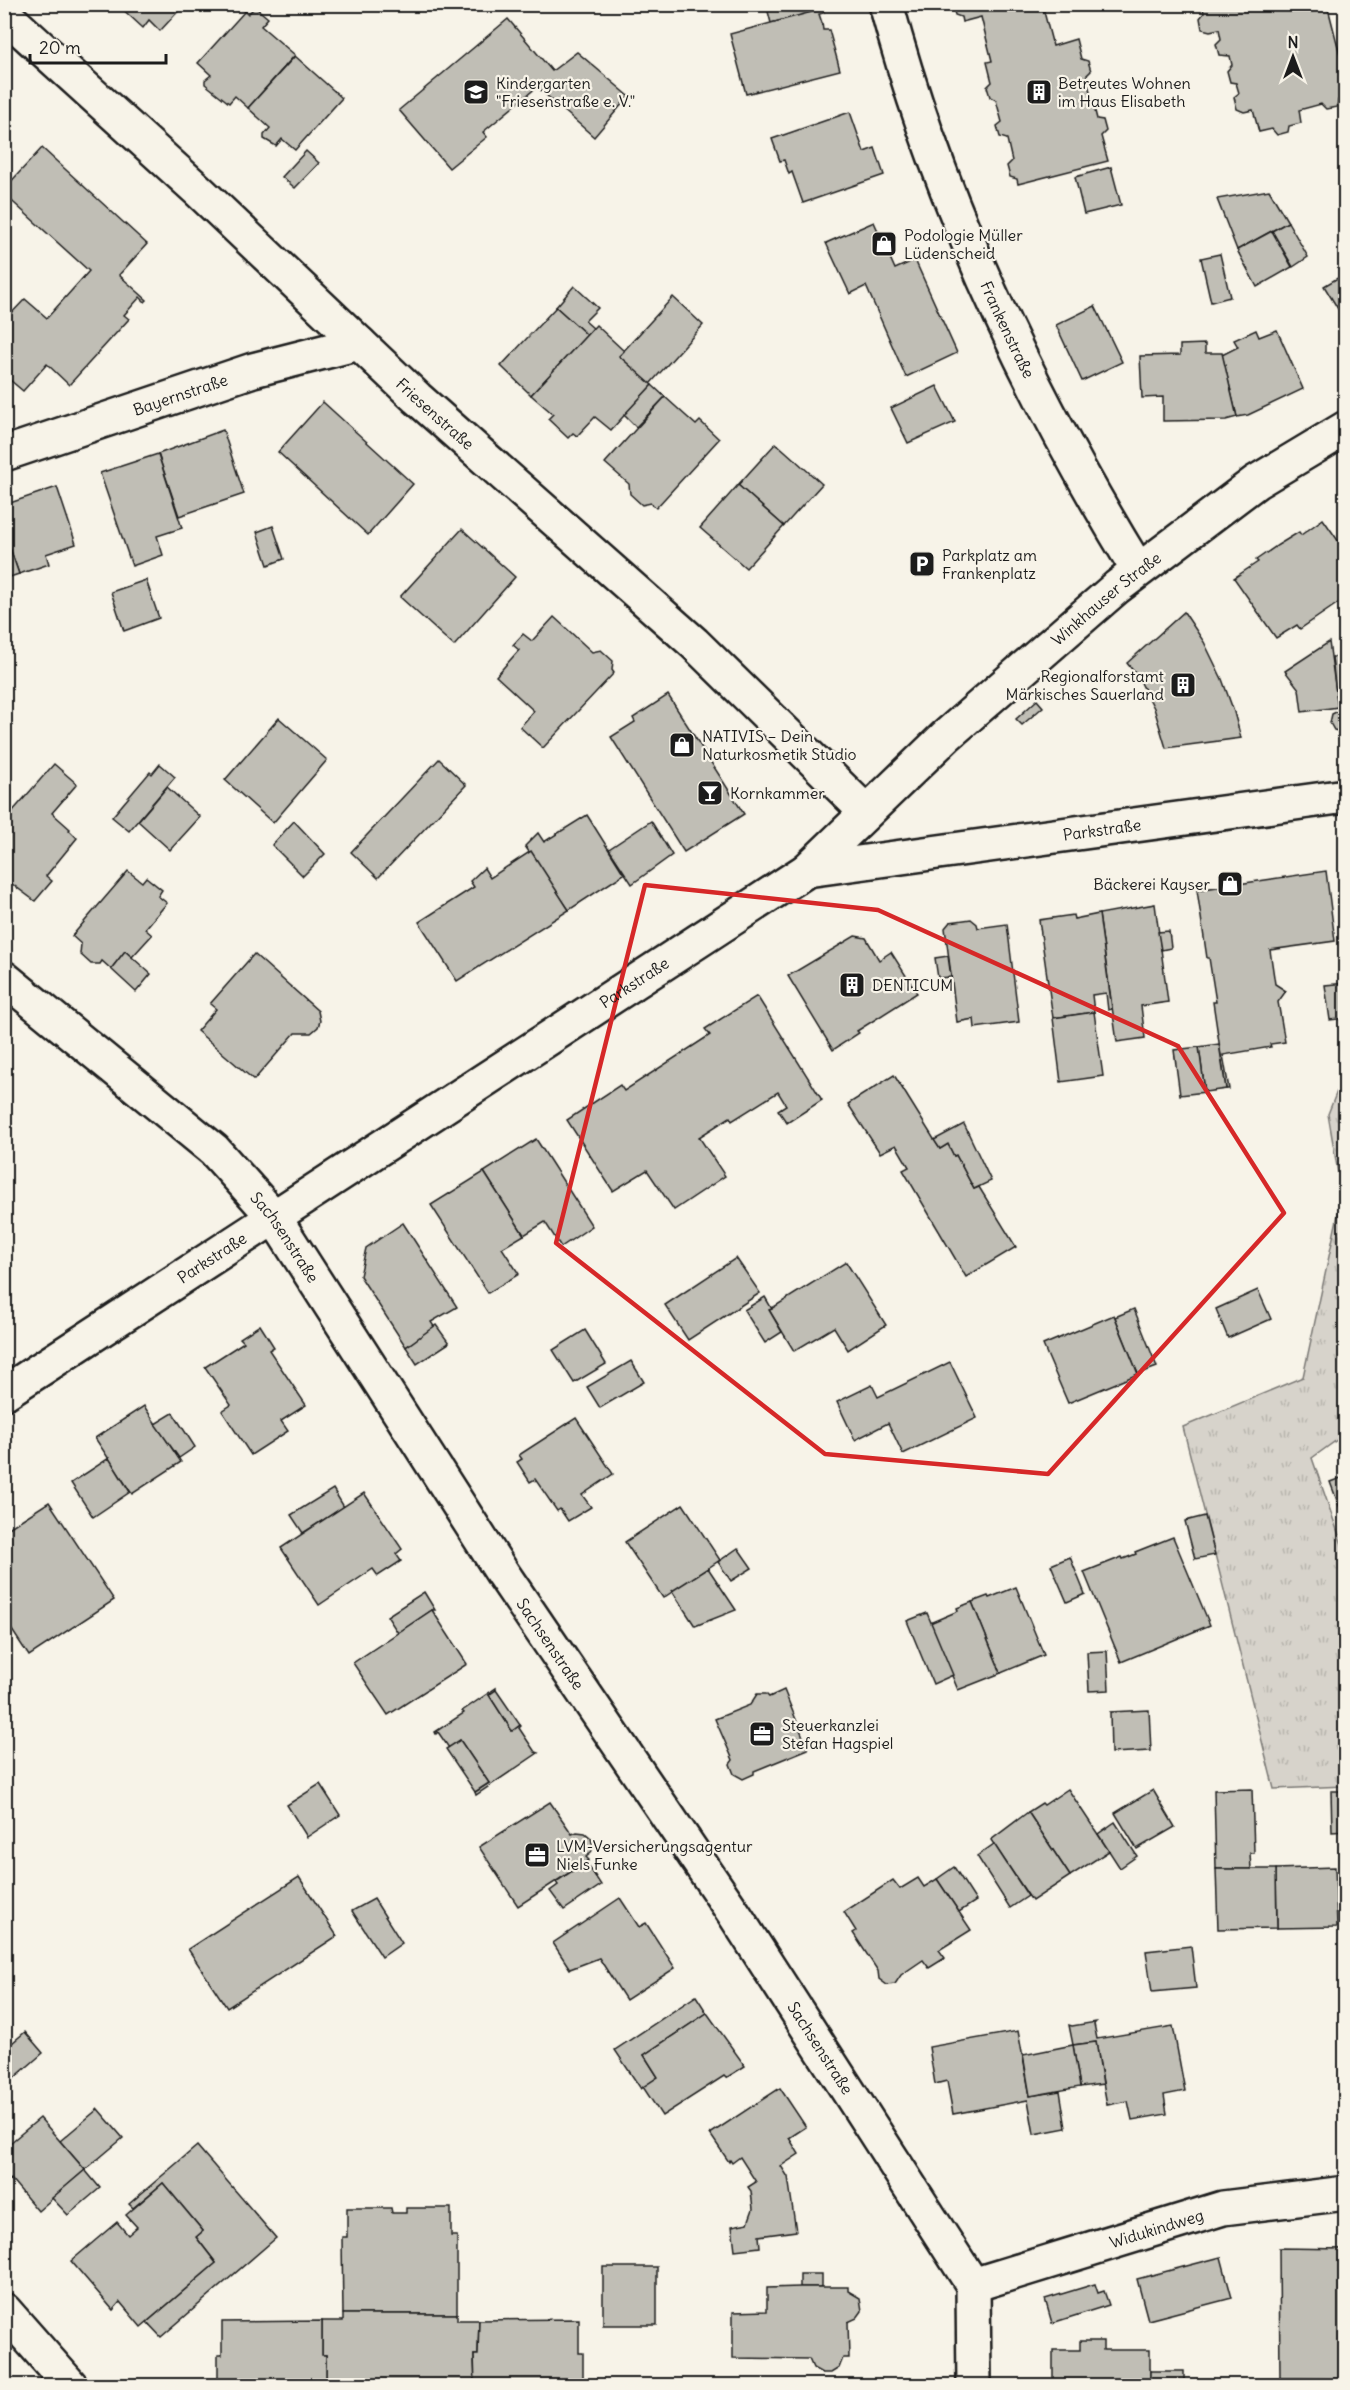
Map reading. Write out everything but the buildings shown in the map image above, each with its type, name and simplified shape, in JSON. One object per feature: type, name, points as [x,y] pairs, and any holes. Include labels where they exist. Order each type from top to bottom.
[{"type":"street","name":"Frankenstraße","points":[[886,4],[900,59],[982,275],[1033,387],[1138,570]]},
{"type":"street","name":"Friesenstraße","points":[[4,14],[199,191],[417,398],[694,643],[866,812]]},
{"type":"street","name":"Bayernstraße","points":[[4,453],[253,370],[359,343]]},
{"type":"street","name":"Winkhauser Straße","points":[[807,870],[959,724],[1138,570],[1256,482],[1346,428]]},
{"type":"street","name":"Parkstraße","points":[[4,1393],[807,870],[1346,796]]},
{"type":"street","name":"Sachsenstraße","points":[[4,978],[214,1150],[274,1217],[503,1574],[735,1915],[973,2285]]},
{"type":"street","name":"Widukindweg","points":[[973,2285],[1223,2208],[1346,2193]]},
{"type":"street","points":[[973,2285],[974,2385]]},
{"type":"street","points":[[4,2310],[71,2385]]},
{"type":"highlighted area","points":[[645,885],[878,910],[1178,1046],[1284,1213],[1048,1474],[825,1454],[556,1243]]},
{"type":"green space","points":[[1345,1071],[1345,1434],[1312,1458],[1345,1553],[1345,1786],[1274,1789],[1183,1427],[1303,1377],[1342,1196],[1328,1114]]},
{"type":"place","name":"Kindergarten \"Friesenstraße e. V.\"","points":[[476,92]]},
{"type":"place","name":"Betreutes Wohnen im Haus Elisabeth","points":[[1039,92]]},
{"type":"place","name":"Podologie Müller Lüdenscheid","points":[[884,244]]},
{"type":"place","name":"Parkplatz am Frankenplatz","points":[[922,564]]},
{"type":"place","name":"Regionalforstamt Märkisches Sauerland","points":[[1183,685]]},
{"type":"place","name":"NATIVIS – Dein Naturkosmetik Studio","points":[[682,745]]},
{"type":"place","name":"Kornkammer","points":[[710,793]]},
{"type":"place","name":"Bäckerei Kayser","points":[[1230,884]]},
{"type":"place","name":"DENTICUM","points":[[852,985]]},
{"type":"place","name":"Steuerkanzlei Stefan Hagspiel","points":[[762,1734]]},
{"type":"place","name":"LVM-Versicherungsagentur Niels Funke","points":[[537,1855]]}]
